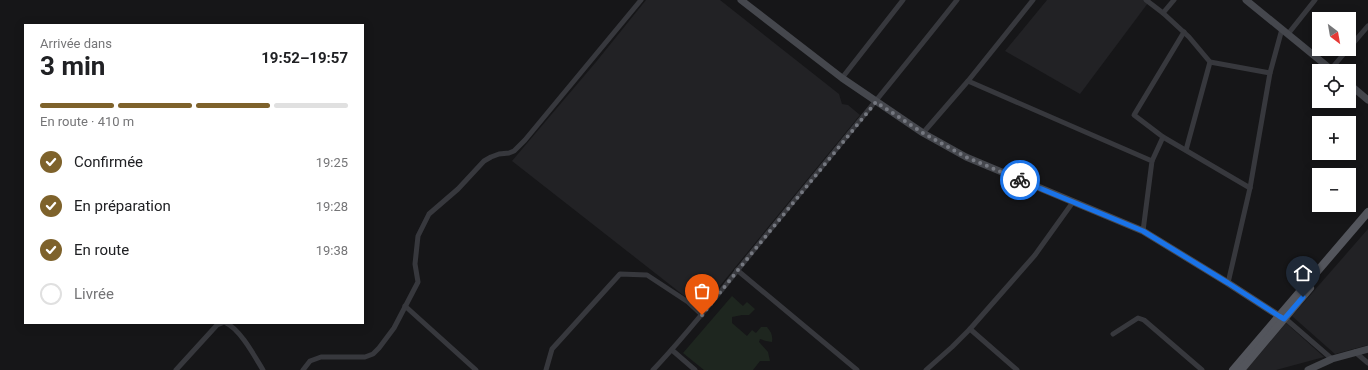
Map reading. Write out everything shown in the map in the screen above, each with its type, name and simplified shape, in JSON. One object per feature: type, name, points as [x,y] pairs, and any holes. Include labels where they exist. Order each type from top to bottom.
[{"type":"main road","points":[[742,0],[842,78],[923,133],[966,157],[1143,231],[1228,283],[1281,318]]},
{"type":"main road","points":[[1246,0],[1325,64]]},
{"type":"main road","points":[[1356,90],[1368,100]]},
{"type":"main road","points":[[1241,370],[1281,318],[1368,212]]},
{"type":"main road","points":[[1234,370],[1368,220]]},
{"type":"main road","points":[[1308,370],[1332,359],[1368,349]]},
{"type":"street","points":[[303,370],[310,361],[321,357],[365,357],[373,354],[379,348],[394,328],[418,282],[415,264],[418,236],[429,214],[458,189],[484,161],[495,156],[509,154],[519,145],[641,0]]},
{"type":"street","points":[[842,78],[903,0]]},
{"type":"street","points":[[653,370],[702,315],[876,102],[957,0]]},
{"type":"street","points":[[923,133],[968,81],[1033,0]]},
{"type":"street","points":[[1146,0],[1184,32],[1210,62],[1270,73]]},
{"type":"street","points":[[1163,13],[1174,0]]},
{"type":"street","points":[[1228,283],[1250,188],[1270,73],[1285,32],[1315,0]]},
{"type":"street","points":[[1356,40],[1368,26]]},
{"type":"street","points":[[1184,32],[1134,115],[1163,137],[1250,188]]},
{"type":"street","points":[[1337,64],[1343,56]]},
{"type":"street","points":[[1186,150],[1210,62]]},
{"type":"street","points":[[968,81],[1152,162]]},
{"type":"street","points":[[1143,231],[1152,162],[1163,137]]},
{"type":"street","points":[[926,370],[970,329],[1035,255],[1073,202]]},
{"type":"street","points":[[738,270],[857,370]]},
{"type":"street","points":[[546,370],[552,349],[620,274],[647,275],[688,302],[702,315]]},
{"type":"street","points":[[406,306],[476,370]]},
{"type":"street","points":[[1113,334],[1138,318],[1144,320],[1202,370]]},
{"type":"street","points":[[1281,318],[1332,359]]},
{"type":"street","points":[[176,370],[220,324]]},
{"type":"street","points":[[228,324],[250,347],[263,370]]},
{"type":"street","points":[[970,329],[1017,370]]},
{"type":"street","points":[[672,350],[695,370]]},
{"type":"street","points":[[1355,352],[1368,363]]},
{"type":"shaded area","points":[[646,0],[720,0],[839,94],[842,104],[848,105],[860,115],[701,309],[512,161],[596,62]]},
{"type":"shaded area","points":[[1047,0],[1144,0],[1148,3],[1080,94],[1005,51]]},
{"type":"shaded area","points":[[1368,229],[1368,345],[1335,354],[1292,316]]},
{"type":"shaded area","points":[[732,296],[743,306],[747,302],[755,309],[749,315],[732,317],[732,323],[747,336],[752,330],[756,333],[761,327],[767,327],[771,332],[772,342],[760,339],[759,342],[768,352],[770,361],[760,361],[753,370],[704,370],[683,353]]},
{"type":"shaded area","points":[[1286,323],[1324,357],[1276,370],[1246,370]]},
{"type":"way so far","points":[[702,315],[876,102],[923,133],[966,157],[1020,180]]},
{"type":"route","points":[[1020,180],[1143,231],[1228,283],[1272,313],[1284,319],[1303,297]]}]
